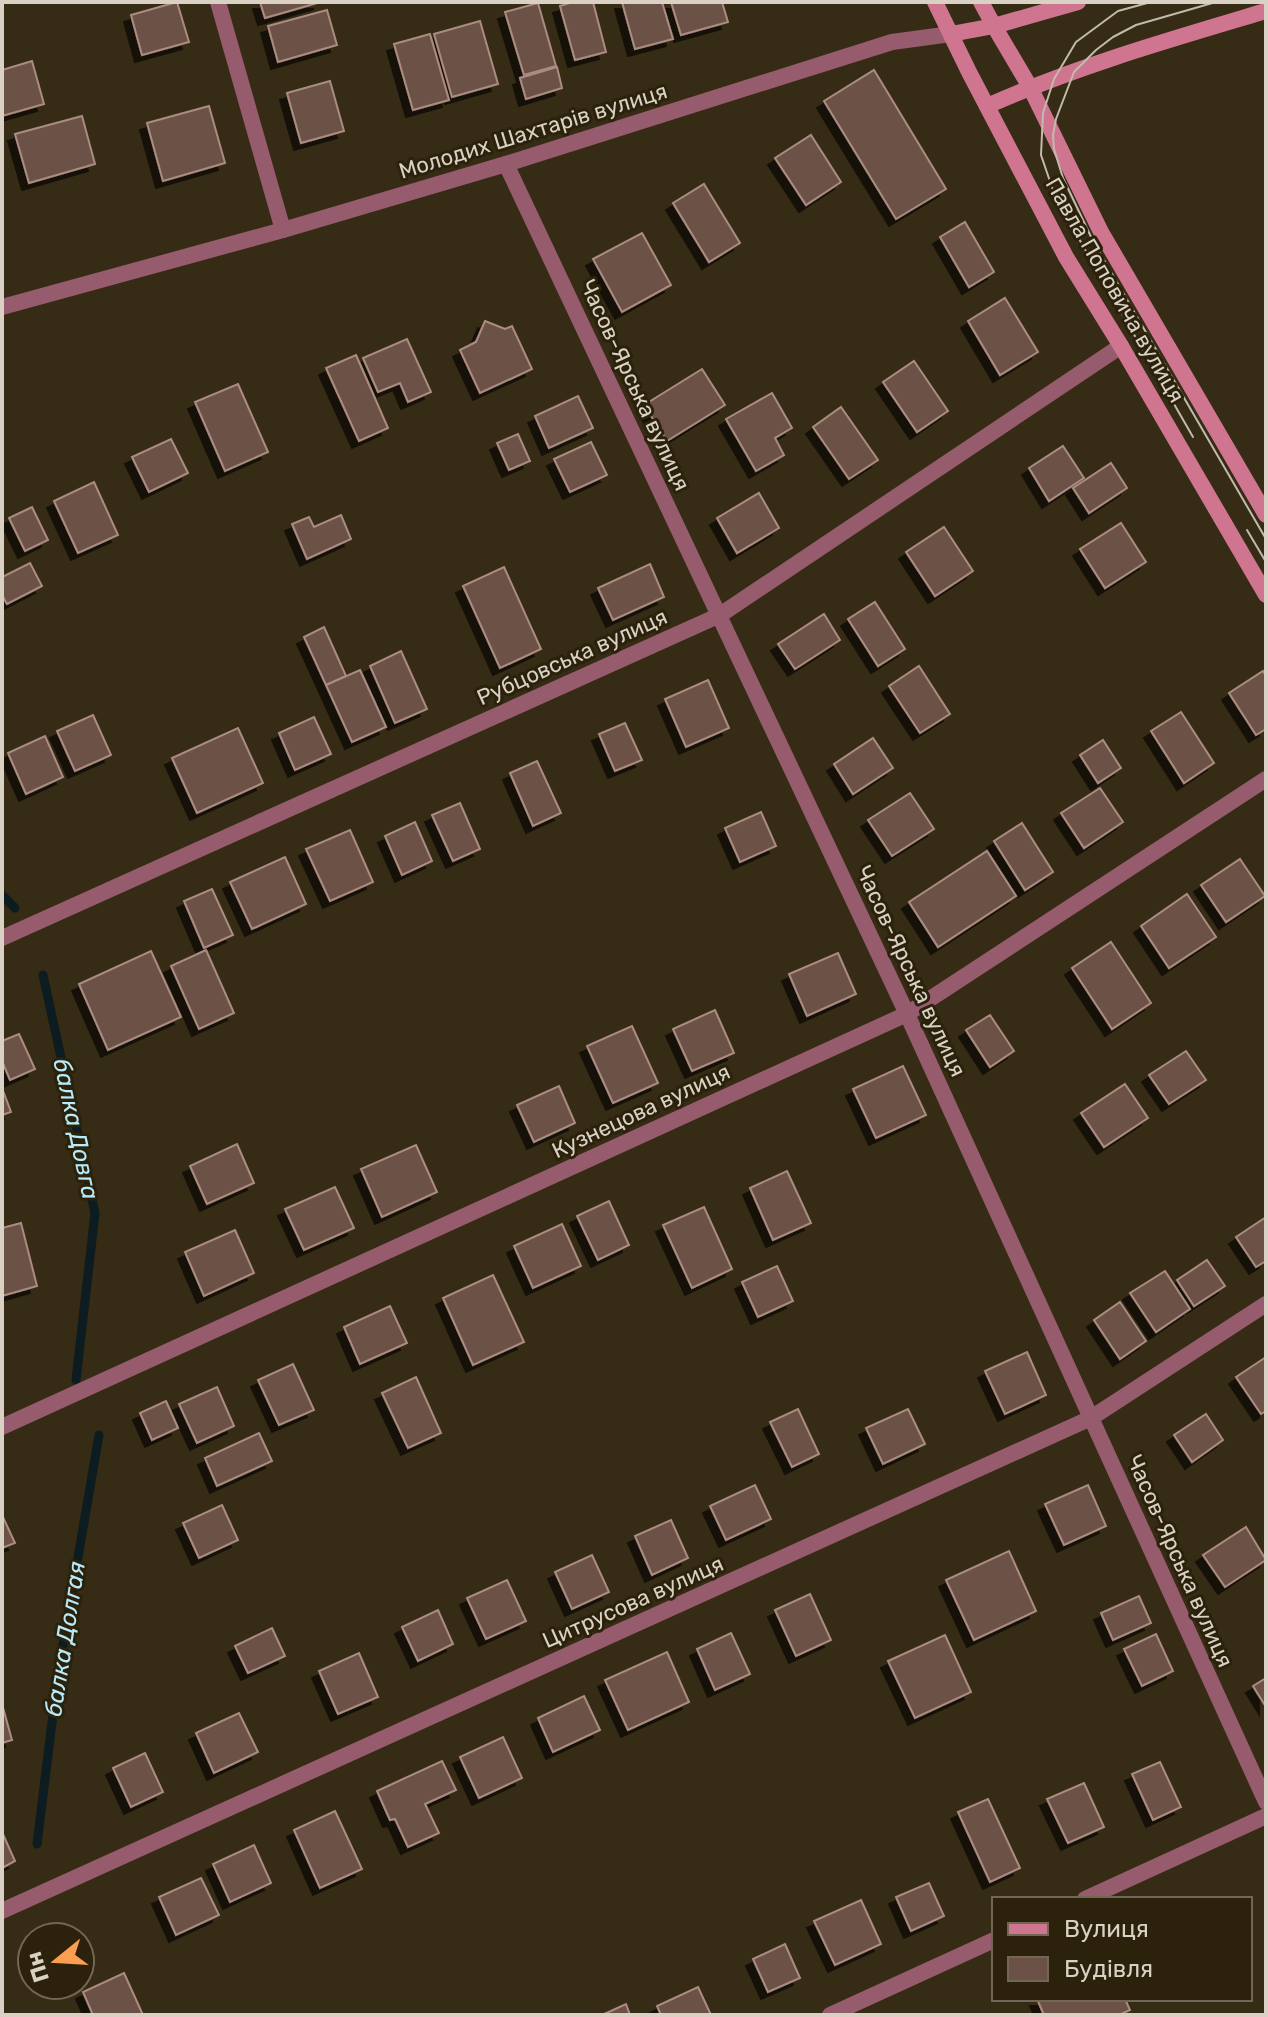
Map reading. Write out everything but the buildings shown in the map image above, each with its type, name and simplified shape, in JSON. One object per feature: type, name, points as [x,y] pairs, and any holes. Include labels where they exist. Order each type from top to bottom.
[{"type":"main road","name":"Павла Поповича вулиця","points":[[935,2],[1066,257],[1266,595]]},
{"type":"main road","name":"Павла Поповича вулиця","points":[[981,2],[1030,87],[1101,232],[1266,515]]},
{"type":"main road","name":"Молодих Шахтарів вулиця","points":[[951,34],[994,26],[1078,2]]},
{"type":"main road","points":[[987,106],[1030,87],[1142,47],[1266,11]]},
{"type":"street","points":[[218,2],[283,230]]},
{"type":"street","name":"Молодих Шахтарів вулиця","points":[[2,307],[283,230],[506,164],[892,42],[951,34]]},
{"type":"street","name":"Часов-Ярська вулиця","points":[[506,164],[907,1014],[1266,1802]]},
{"type":"street","name":"Рубцовська вулиця","points":[[2,938],[720,615],[1121,346]]},
{"type":"street","name":"Кузнецова вулиця","points":[[2,1427],[907,1014],[1266,779]]},
{"type":"street","name":"Цитрусова вулиця","points":[[2,1911],[1091,1418],[1266,1304]]},
{"type":"street","points":[[1089,1897],[1266,1816]]},
{"type":"street","points":[[830,2015],[992,1941]]},
{"type":"waterway","name":"балка Довга","points":[[2,895],[15,908]]},
{"type":"waterway","name":"балка Довга","points":[[43,975],[95,1213],[76,1380]]},
{"type":"waterway","name":"балка Долгая","points":[[37,1844],[58,1674],[99,1435]]},
{"type":"tram line","points":[[1087,253],[1055,196],[1041,155],[1043,113],[1054,79],[1076,42],[1118,11],[1151,2]]},
{"type":"tram line","points":[[1216,2],[1136,25],[1096,50],[1074,72],[1056,119],[1054,149],[1063,178],[1093,241],[1266,539]]},
{"type":"tram line","points":[[1113,298],[1193,437]]},
{"type":"tram line","points":[[1247,530],[1266,562]]}]
